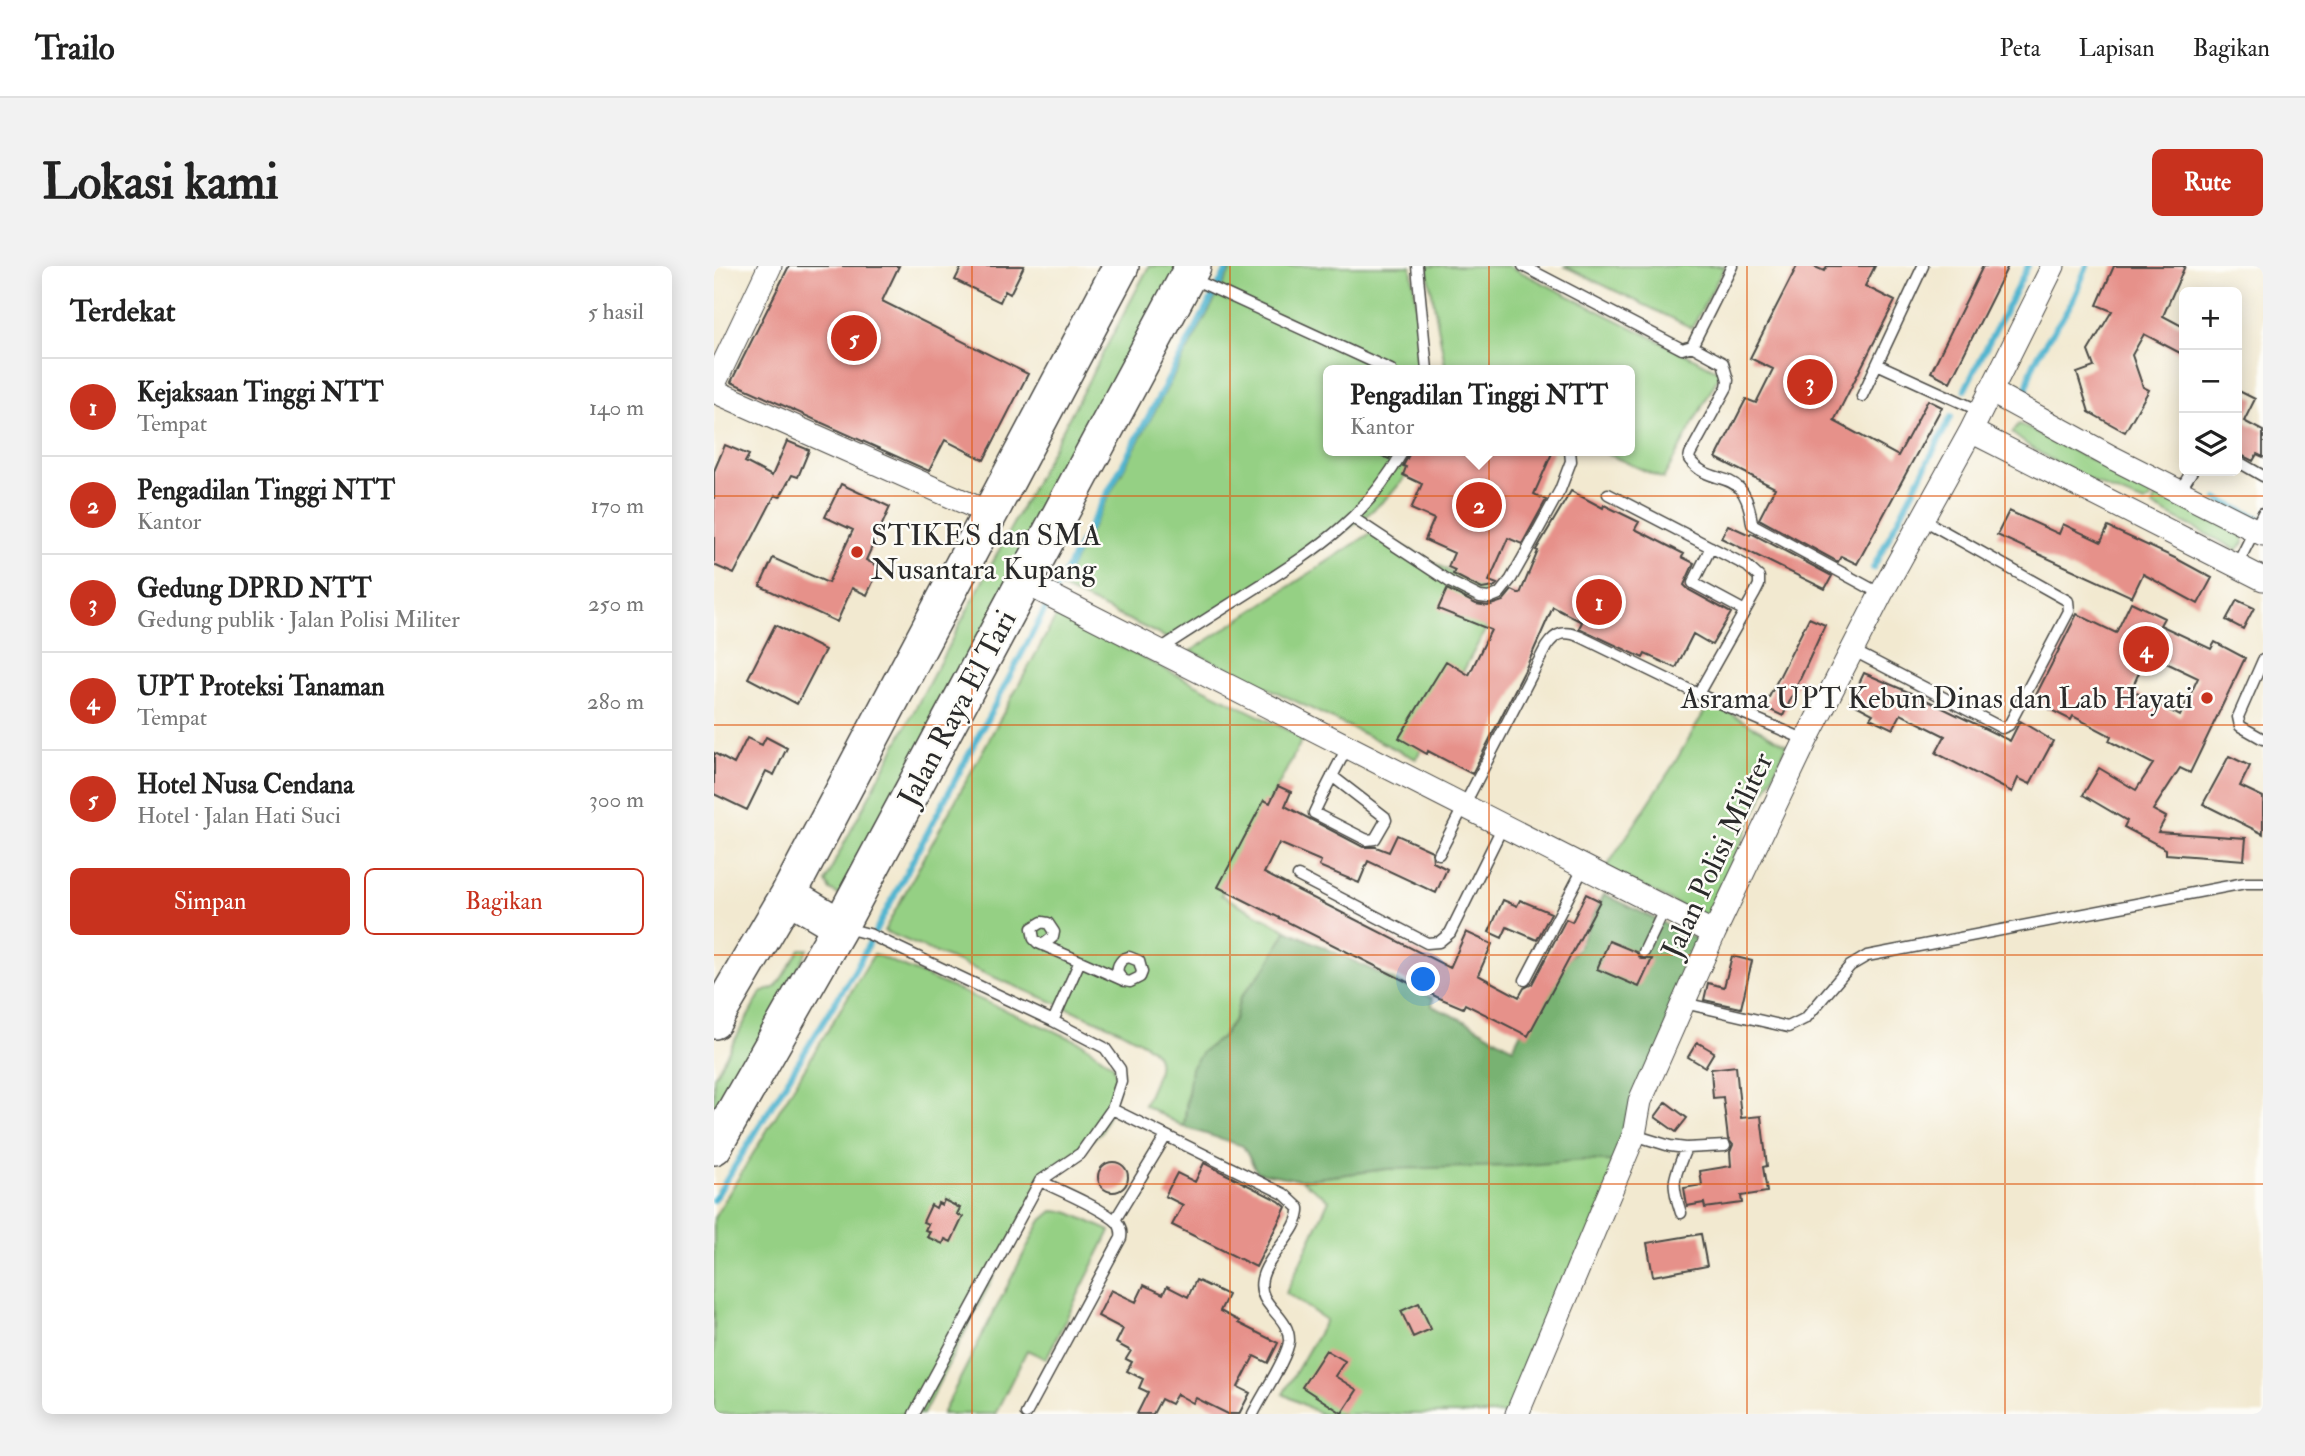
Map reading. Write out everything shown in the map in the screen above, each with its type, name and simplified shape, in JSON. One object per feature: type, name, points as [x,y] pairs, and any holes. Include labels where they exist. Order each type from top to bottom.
[{"type":"main road","name":"Jalan Raya El Tari","points":[[714,1021],[788,895],[1121,266]]},
{"type":"main road","name":"Jalan Raya El Tari","points":[[714,1147],[1032,586],[1197,276]]},
{"type":"main road","points":[[788,895],[840,926]]},
{"type":"street","points":[[714,384],[770,266]]},
{"type":"street","name":"Jalan Polisi Militer","points":[[1517,1414],[1634,1135],[1640,1101],[1714,933],[1806,740],[1881,594],[1981,411],[2053,266]]},
{"type":"street","points":[[714,391],[989,513]]},
{"type":"street","points":[[1981,411],[2259,526]]},
{"type":"street","points":[[1981,411],[2142,517],[2236,568],[2263,579]]},
{"type":"street","points":[[1032,586],[1714,933]]},
{"type":"lane","points":[[1417,266],[1427,365]]},
{"type":"lane","points":[[1523,266],[1682,349],[1692,346],[1723,363],[1728,380],[1727,387],[1689,459],[1695,466],[1733,482],[1746,496],[1752,524],[1881,594]]},
{"type":"lane","points":[[1692,346],[1732,266]]},
{"type":"lane","points":[[1862,396],[1923,266]]},
{"type":"lane","points":[[1197,276],[1230,298],[1380,365]]},
{"type":"lane","points":[[1877,364],[1981,411]]},
{"type":"lane","points":[[1158,650],[1323,544],[1353,518],[1378,489],[1400,456]]},
{"type":"lane","points":[[1353,518],[1450,582],[1480,597],[1489,598],[1499,594],[1511,579],[1560,490],[1570,456]]},
{"type":"lane","points":[[2242,464],[2263,476]]},
{"type":"lane","points":[[2179,492],[2189,476]]},
{"type":"lane","points":[[1608,494],[1747,566],[1759,577],[1759,585],[1698,694]]},
{"type":"lane","points":[[1852,650],[2002,728],[2009,725],[2068,611],[2068,601],[1922,519]]},
{"type":"lane","points":[[2236,568],[2259,526]]},
{"type":"lane","points":[[1711,547],[1693,583],[1745,611]]},
{"type":"lane","points":[[1439,854],[1546,647],[1560,634],[1570,632],[1698,694],[1806,740]]},
{"type":"lane","points":[[2263,660],[2238,718],[2240,726],[2263,739]]},
{"type":"lane","points":[[1332,776],[1385,817],[1386,820],[1375,839],[1367,840],[1314,813],[1332,776],[1348,747]]},
{"type":"lane","points":[[1297,876],[1427,943],[1439,942],[1450,933],[1503,826]]},
{"type":"lane","points":[[1525,980],[1584,867]]},
{"type":"lane","points":[[1684,1003],[1788,1027],[1806,1018],[1850,966],[1867,956],[2245,883],[2263,883]]},
{"type":"lane","points":[[1644,952],[1665,908]]},
{"type":"lane","points":[[840,926],[869,934],[1105,1048],[1115,1059],[1122,1082],[1112,1109],[1081,1153],[1040,1181],[914,1414]]},
{"type":"lane","points":[[1038,943],[1125,981]]},
{"type":"lane","points":[[1053,1021],[1080,961]]},
{"type":"lane","points":[[1112,1109],[1284,1194],[1299,1208],[1298,1219],[1265,1267],[1261,1282],[1263,1297],[1288,1329],[1289,1343],[1253,1414]]},
{"type":"lane","points":[[1634,1135],[1686,1148],[1725,1146]]},
{"type":"lane","points":[[1115,1220],[1166,1136]]},
{"type":"lane","points":[[1681,1213],[1673,1189],[1686,1148]]},
{"type":"lane","points":[[1026,1414],[1121,1238],[1122,1231],[1115,1220],[1040,1181]]},
{"type":"green space","points":[[1149,266],[1186,266],[839,895],[830,890],[826,882],[836,859]]},
{"type":"green space","points":[[1233,266],[1411,266],[1425,365],[1323,365],[1323,456],[1419,456],[1411,470],[1380,504],[1324,546],[1177,643],[1060,587]]},
{"type":"green space","points":[[1427,266],[1509,266],[1721,372],[1663,479],[1612,456],[1635,456],[1635,365],[1445,365]]},
{"type":"green space","points":[[1564,266],[1725,266],[1692,328]]},
{"type":"green space","points":[[2019,424],[2149,488],[2151,499],[2145,503],[2129,497],[2058,463],[2012,433]]},
{"type":"green space","points":[[2157,494],[2181,502],[2243,533],[2244,543],[2237,550],[2152,506]]},
{"type":"green space","points":[[1374,531],[1502,599],[1416,759],[1191,651]]},
{"type":"green space","points":[[1057,615],[1303,738],[1221,895],[1287,930],[1267,966],[1240,998],[1235,1018],[1222,1037],[1202,1052],[1187,1095],[1184,1127],[1144,1105],[1158,1066],[1158,1058],[1145,1044],[1117,1029],[884,931]]},
{"type":"green space","points":[[1710,702],[1787,745],[1706,919],[1606,868],[1674,764]]},
{"type":"green space","points":[[1604,894],[1704,943],[1621,1162],[1584,1160],[1517,1166],[1387,1169],[1301,1180],[1257,1172],[1243,1146],[1184,1127],[1191,1068],[1202,1052],[1222,1037],[1235,1018],[1240,998],[1267,966],[1287,930],[1433,998],[1432,1006],[1513,1048],[1547,979],[1577,950]]},
{"type":"green space","points":[[800,949],[808,949],[714,1139],[714,1077],[761,993],[776,987]]},
{"type":"green space","points":[[874,954],[1082,1043],[1113,1065],[1118,1086],[1101,1133],[1047,1172],[923,1414],[714,1414],[714,1218]]},
{"type":"green space","points":[[1584,1160],[1621,1162],[1513,1414],[1321,1414],[1283,1394],[1326,1320],[1286,1293],[1329,1200],[1301,1180],[1387,1169]]},
{"type":"green space","points":[[1053,1211],[1068,1212],[1110,1231],[1046,1359],[1027,1350],[995,1414],[942,1414],[1040,1222]]},
{"type":"building","points":[[789,266],[899,266],[882,301],[1028,374],[984,460],[945,440],[929,471],[731,382]]},
{"type":"building","points":[[962,266],[1024,266],[1010,294],[1005,291],[1000,302],[955,280]]},
{"type":"building","points":[[1797,266],[1813,266],[1824,271],[1827,266],[1875,266],[1865,286],[1895,301],[1834,421],[1898,456],[1928,400],[1942,407],[1857,564],[1841,556],[1838,562],[1759,519],[1775,488],[1716,458],[1746,399],[1756,403],[1773,369],[1750,358]]},
{"type":"building","points":[[1983,266],[2008,266],[1950,382],[1931,372]]},
{"type":"building","points":[[2114,266],[2185,266],[2163,316],[2179,324],[2179,352],[2144,334],[2132,355],[2143,387],[2149,390],[2125,432],[2089,412],[2077,373],[2094,367],[2088,351],[2112,311],[2097,305]]},
{"type":"building","points":[[2242,392],[2255,399],[2244,421],[2263,431],[2263,457],[2257,454],[2253,461],[2242,456]]},
{"type":"building","points":[[787,441],[809,450],[798,477],[792,475],[780,497],[775,495],[734,574],[714,565],[714,471],[725,445],[749,455],[745,462],[772,476]]},
{"type":"building","points":[[1408,456],[1551,456],[1534,494],[1546,500],[1522,544],[1508,538],[1489,581],[1497,584],[1494,587],[1482,589],[1453,574],[1455,570],[1448,567],[1454,553],[1425,540],[1434,519],[1411,509],[1422,484],[1403,475],[1406,467],[1403,466]]},
{"type":"building","points":[[841,484],[890,507],[866,560],[880,567],[867,595],[852,588],[837,622],[760,586],[773,558],[828,583],[853,530],[825,517]]},
{"type":"building","points":[[1571,491],[1603,508],[1604,505],[1639,522],[1635,529],[1684,554],[1682,557],[1694,563],[1684,585],[1731,613],[1712,645],[1693,634],[1676,668],[1645,654],[1643,658],[1579,628],[1582,622],[1553,607],[1525,670],[1472,774],[1399,738],[1446,661],[1469,675],[1491,630],[1438,609],[1447,589],[1476,604],[1488,606],[1503,601],[1512,590],[1520,594],[1538,551],[1536,550]]},
{"type":"building","points":[[2009,511],[2059,534],[2063,524],[2101,542],[2108,527],[2212,578],[2198,604],[2143,574],[2132,597],[1997,535]]},
{"type":"building","points":[[1728,525],[1750,535],[1751,533],[1832,576],[1825,589],[1721,538]]},
{"type":"building","points":[[2237,600],[2254,608],[2243,629],[2226,620]]},
{"type":"building","points":[[2131,602],[2164,618],[2160,625],[2211,649],[2215,642],[2245,658],[2190,773],[2180,768],[2153,810],[2166,817],[2158,832],[2246,838],[2244,860],[2166,854],[2166,849],[2124,827],[2127,821],[2083,795],[2099,768],[2136,790],[2153,764],[2109,741],[2111,736],[2073,716],[2071,720],[2033,701],[2077,614],[2116,633]],"holes":[[[2158,659],[2198,678],[2180,716],[2131,690],[2143,664],[2153,669]]]},
{"type":"building","points":[[1809,618],[1825,625],[1783,716],[1764,707]]},
{"type":"building","points":[[775,625],[825,650],[797,704],[748,678]]},
{"type":"building","points":[[1864,673],[2010,741],[2020,721],[2053,741],[2030,784],[2018,778],[2012,792],[1936,753],[1945,736],[1901,714],[1893,729],[1870,718],[1873,714],[1850,702]]},
{"type":"building","points":[[766,737],[787,748],[774,775],[766,771],[747,810],[714,794],[714,753],[734,764],[747,738],[762,745]]},
{"type":"building","points":[[2229,756],[2250,766],[2240,786],[2263,797],[2263,834],[2203,804]]},
{"type":"building","points":[[1278,786],[1291,792],[1285,806],[1363,847],[1376,847],[1389,852],[1397,835],[1432,851],[1433,862],[1447,869],[1436,893],[1368,861],[1359,883],[1319,866],[1321,861],[1279,843],[1264,873],[1450,968],[1466,932],[1492,944],[1478,975],[1519,997],[1524,988],[1532,984],[1566,919],[1572,922],[1586,894],[1600,901],[1528,1036],[1465,1004],[1463,1008],[1437,997],[1218,887],[1264,800],[1270,803]]},
{"type":"building","points":[[1503,900],[1517,906],[1520,900],[1551,913],[1537,940],[1507,927],[1502,938],[1489,932]]},
{"type":"building","points":[[1609,941],[1636,952],[1641,959],[1652,959],[1639,987],[1597,969]]},
{"type":"building","points":[[1732,956],[1752,961],[1741,1008],[1704,1000],[1708,983],[1724,987]]},
{"type":"building","points":[[1697,1042],[1714,1052],[1705,1067],[1688,1057]]},
{"type":"building","points":[[1736,1066],[1741,1118],[1761,1116],[1767,1192],[1741,1196],[1742,1203],[1705,1208],[1704,1203],[1687,1206],[1684,1188],[1702,1185],[1700,1171],[1731,1166],[1730,1152],[1733,1145],[1728,1139],[1723,1097],[1713,1098],[1711,1069]]},
{"type":"building","points":[[1666,1102],[1687,1118],[1676,1132],[1655,1117]]},
{"type":"building","points":[[1113,1162],[1119,1163],[1127,1171],[1127,1183],[1119,1191],[1113,1192],[1107,1191],[1099,1183],[1098,1177],[1099,1171],[1107,1163]]},
{"type":"building","points":[[1204,1163],[1286,1207],[1256,1267],[1172,1225],[1183,1205],[1165,1196],[1177,1173],[1195,1182]]},
{"type":"building","points":[[944,1200],[960,1208],[957,1214],[963,1217],[951,1242],[945,1239],[943,1244],[927,1237],[930,1232],[925,1230],[928,1224],[923,1222],[931,1205],[936,1208],[938,1203],[942,1205]]},
{"type":"building","points":[[1701,1234],[1707,1266],[1653,1276],[1647,1243]]},
{"type":"building","points":[[1196,1280],[1228,1295],[1220,1311],[1278,1343],[1268,1363],[1254,1356],[1238,1387],[1250,1393],[1239,1414],[1228,1414],[1196,1398],[1193,1403],[1177,1394],[1171,1404],[1161,1399],[1153,1414],[1137,1414],[1148,1392],[1139,1388],[1143,1379],[1127,1371],[1132,1362],[1126,1359],[1131,1351],[1116,1343],[1123,1329],[1098,1316],[1111,1290],[1136,1302],[1144,1285],[1163,1294],[1167,1286],[1188,1297]]},
{"type":"building","points":[[1419,1303],[1431,1329],[1413,1337],[1401,1311]]},
{"type":"building","points":[[1326,1350],[1345,1361],[1335,1376],[1357,1390],[1342,1413],[1302,1387]]},
{"type":"waterway","points":[[1055,591],[1229,266]]},
{"type":"waterway","points":[[1965,389],[2028,266]]},
{"type":"waterway","points":[[2028,403],[2027,388],[2034,363],[2072,302],[2087,266]]},
{"type":"waterway","points":[[1873,568],[1951,417]]},
{"type":"waterway","points":[[2217,499],[2261,519]]},
{"type":"waterway","points":[[714,1200],[855,970],[1050,600]]},
{"type":"place","name":"Hotel Nusa Cendana","points":[[854,338]]},
{"type":"place","name":"Gedung DPRD NTT","points":[[1810,382]]},
{"type":"place","name":"Pengadilan Tinggi NTT","points":[[1479,505]]},
{"type":"place","name":"STIKES dan SMA Nusantara Kupang","points":[[857,552]]},
{"type":"place","name":"Kejaksaan Tinggi NTT","points":[[1599,602]]},
{"type":"place","name":"UPT Proteksi Tanaman","points":[[2146,649]]},
{"type":"place","name":"Asrama UPT Kebun Dinas dan Lab Hayati","points":[[2207,698]]}]
